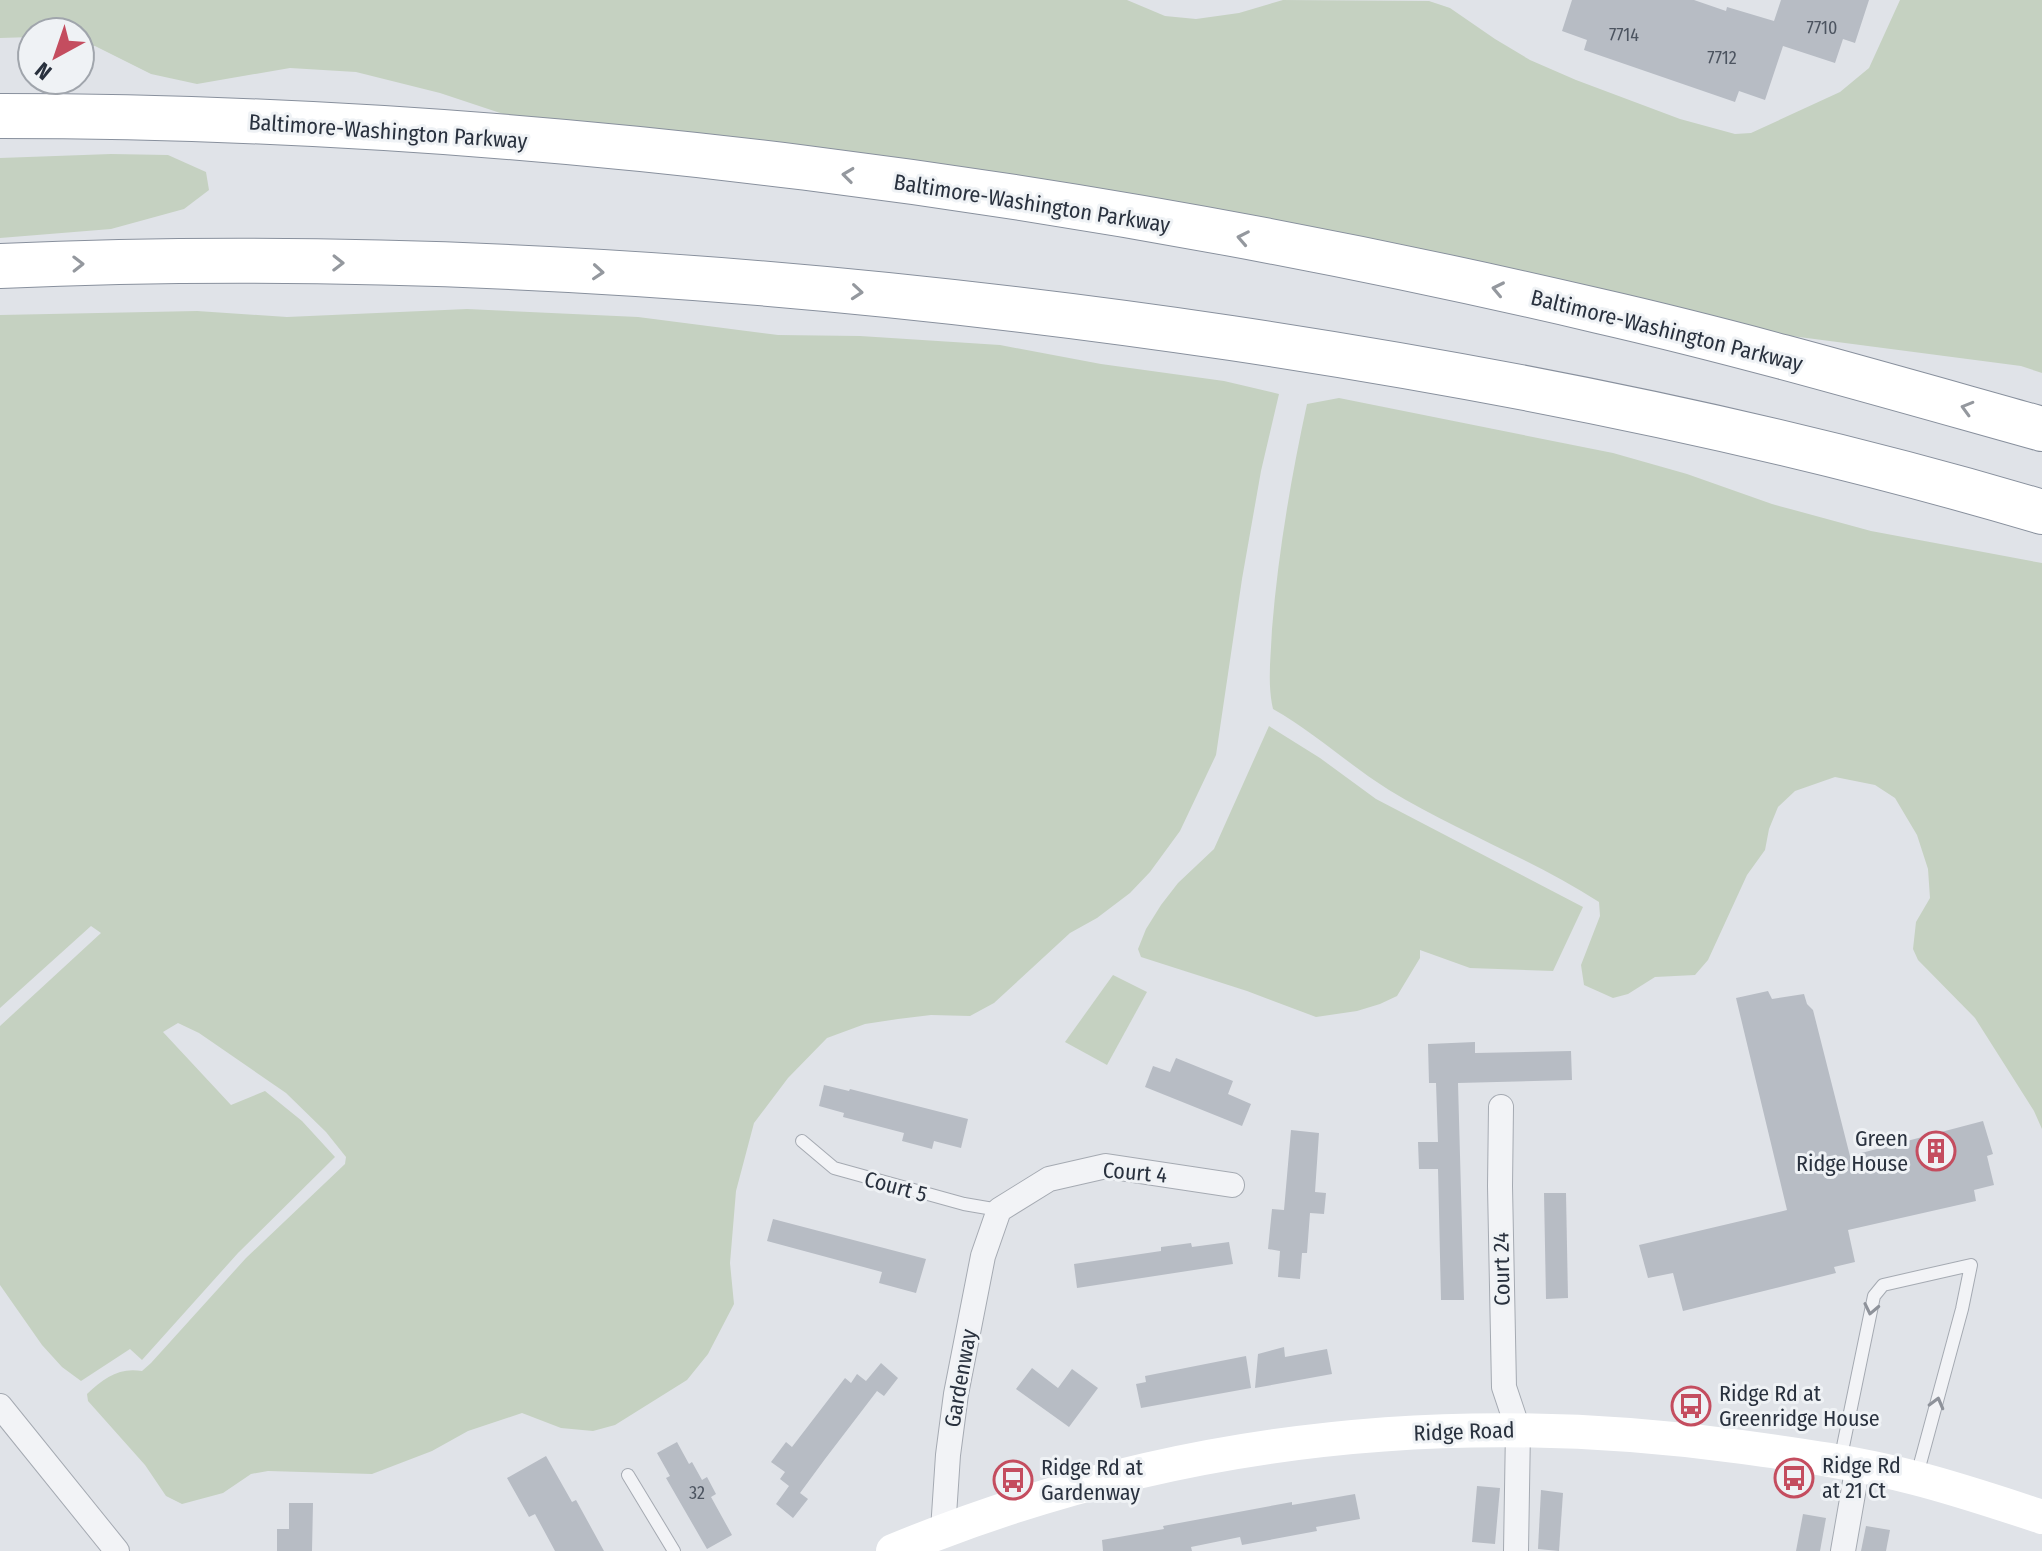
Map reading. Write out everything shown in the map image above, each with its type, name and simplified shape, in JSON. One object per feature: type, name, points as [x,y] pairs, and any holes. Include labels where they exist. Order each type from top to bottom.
[{"type":"highway","name":"Baltimore-Washington Parkway","points":[[0,116],[185,119],[360,127],[596,145],[979,192],[1227,235],[1599,311],[1828,369],[2042,429]]},
{"type":"highway","points":[[0,266],[175,261],[336,262],[566,270],[951,300],[1345,355],[1571,397],[1797,446],[2042,512]]},
{"type":"street","name":"Court 24","points":[[1501,1107],[1504,1387],[1518,1429],[1516,1551]]},
{"type":"street","name":"Court 4","points":[[999,1210],[1049,1179],[1106,1166],[1232,1185]]},
{"type":"street","name":"Gardenway","points":[[943,1541],[948,1455],[956,1394],[983,1256],[999,1210]]},
{"type":"street","points":[[0,1406],[117,1551]]},
{"type":"street","name":"Ridge Road","points":[[893,1551],[943,1541],[981,1516],[1117,1476],[1195,1458],[1272,1445],[1379,1434],[1518,1429],[1689,1440],[1849,1464],[1917,1478],[2042,1517]]},
{"type":"street","points":[[1843,1551],[1849,1464]]},
{"type":"lane","name":"Court 5","points":[[802,1141],[834,1168],[964,1204],[999,1210]]},
{"type":"lane","points":[[1849,1464],[1877,1290],[1883,1285],[1971,1265],[1917,1478]]},
{"type":"lane","points":[[628,1475],[674,1551]]},
{"type":"green space","points":[[0,0],[1127,0],[1165,16],[1196,19],[1239,13],[1283,0],[1429,1],[1450,8],[1530,60],[1576,80],[1680,119],[1735,134],[1751,133],[1840,92],[1869,68],[1900,0],[2042,0],[2042,373],[2021,366],[1599,311],[596,145],[440,93],[356,72],[290,68],[197,84],[151,74],[96,46],[96,16],[16,16],[16,38],[0,38]]},
{"type":"green space","points":[[168,155],[206,172],[209,190],[184,209],[111,229],[0,238],[0,158]]},
{"type":"green space","points":[[467,309],[638,317],[778,335],[860,336],[1000,345],[1101,364],[1224,381],[1279,394],[1261,471],[1242,579],[1216,755],[1180,831],[1150,872],[1130,893],[1097,918],[1070,933],[994,1003],[970,1016],[931,1015],[865,1024],[827,1038],[788,1078],[754,1123],[736,1191],[730,1263],[734,1304],[708,1354],[687,1380],[615,1425],[593,1431],[561,1428],[522,1413],[468,1431],[432,1451],[372,1474],[268,1471],[251,1474],[223,1493],[182,1504],[166,1496],[145,1465],[88,1401],[87,1394],[112,1375],[142,1371],[151,1363],[246,1258],[345,1164],[346,1157],[326,1132],[286,1093],[199,1033],[178,1023],[163,1032],[231,1105],[265,1091],[302,1121],[335,1157],[238,1253],[142,1360],[130,1349],[81,1381],[62,1367],[42,1345],[0,1285],[0,1026],[101,933],[91,926],[0,1008],[0,315],[197,311],[287,317]]},
{"type":"green space","points":[[1339,398],[1613,453],[1687,474],[1772,504],[1871,531],[2042,563],[2042,1129],[2034,1111],[1975,1018],[1918,960],[1913,949],[1916,922],[1930,898],[1928,869],[1917,835],[1895,798],[1875,785],[1835,777],[1795,791],[1778,807],[1765,850],[1747,875],[1708,960],[1695,975],[1655,977],[1628,994],[1613,998],[1584,985],[1581,965],[1600,916],[1599,902],[1389,790],[1273,709],[1270,669],[1275,601],[1286,516],[1307,404]]},
{"type":"green space","points":[[1269,726],[1376,799],[1583,907],[1553,971],[1470,968],[1420,950],[1420,958],[1397,996],[1357,1011],[1316,1017],[1141,957],[1138,949],[1161,905],[1178,883],[1214,849]]},
{"type":"green space","points":[[1113,975],[1147,992],[1107,1065],[1065,1042]]},
{"type":"building","points":[[1572,0],[1694,0],[1726,11],[1727,7],[1774,21],[1781,0],[1869,0],[1855,43],[1843,39],[1835,63],[1783,46],[1765,100],[1739,91],[1735,102],[1584,50],[1587,40],[1562,31]]},
{"type":"building","name":"Green Ridge House","points":[[1768,991],[1772,999],[1804,994],[1813,1010],[1850,1156],[1983,1121],[1993,1154],[1987,1156],[1994,1185],[1974,1190],[1976,1201],[1848,1230],[1855,1262],[1834,1267],[1836,1273],[1683,1311],[1673,1273],[1648,1278],[1639,1245],[1787,1210],[1736,998]]},
{"type":"building","points":[[1475,1042],[1475,1053],[1571,1051],[1572,1080],[1458,1083],[1464,1300],[1441,1300],[1438,1169],[1419,1169],[1418,1142],[1438,1142],[1436,1083],[1429,1083],[1428,1044]]},
{"type":"building","points":[[1176,1058],[1233,1081],[1228,1094],[1251,1104],[1242,1126],[1145,1087],[1153,1066],[1170,1072]]},
{"type":"building","points":[[824,1085],[968,1119],[961,1148],[934,1141],[932,1149],[902,1141],[904,1133],[843,1117],[844,1113],[819,1106]]},
{"type":"building","points":[[1291,1130],[1319,1133],[1315,1192],[1326,1193],[1324,1214],[1310,1213],[1307,1253],[1302,1253],[1300,1279],[1278,1277],[1280,1251],[1268,1249],[1272,1209],[1284,1210]]},
{"type":"building","points":[[1544,1193],[1566,1193],[1568,1298],[1546,1299]]},
{"type":"building","points":[[773,1219],[926,1259],[916,1293],[879,1283],[882,1272],[767,1241]]},
{"type":"building","points":[[1229,1242],[1233,1264],[1077,1288],[1074,1264],[1161,1251],[1161,1247]]},
{"type":"building","points":[[1284,1347],[1285,1357],[1327,1349],[1332,1374],[1255,1388],[1258,1354]]},
{"type":"building","points":[[1246,1356],[1251,1388],[1141,1408],[1136,1384],[1146,1382],[1145,1376]]},
{"type":"building","points":[[881,1363],[898,1378],[884,1396],[877,1391],[825,1459],[800,1493],[808,1499],[793,1518],[776,1504],[789,1486],[780,1479],[785,1472],[771,1462],[786,1442],[792,1447],[845,1378],[851,1383],[857,1374],[866,1381]]},
{"type":"building","points":[[1032,1368],[1058,1388],[1072,1369],[1098,1388],[1069,1427],[1016,1389]]},
{"type":"building","points":[[677,1442],[702,1480],[707,1477],[716,1494],[711,1497],[732,1535],[707,1549],[666,1478],[670,1476],[657,1453]]},
{"type":"building","points":[[546,1456],[572,1502],[576,1500],[604,1551],[555,1551],[535,1514],[529,1517],[507,1478]]},
{"type":"building","points":[[1477,1486],[1500,1488],[1495,1544],[1472,1542]]},
{"type":"building","points":[[1541,1490],[1563,1493],[1559,1551],[1538,1549]]},
{"type":"building","points":[[1355,1494],[1360,1519],[1316,1527],[1317,1531],[1242,1545],[1240,1537],[1191,1547],[1192,1551],[1103,1551],[1102,1540],[1164,1529],[1163,1526],[1292,1502],[1292,1505]]},
{"type":"building","points":[[289,1503],[313,1503],[312,1551],[277,1551],[277,1529],[289,1529]]},
{"type":"building","points":[[1803,1514],[1826,1518],[1820,1551],[1796,1551]]},
{"type":"building","points":[[1866,1526],[1890,1530],[1886,1551],[1861,1551]]},
{"type":"place","name":"Green Ridge House","points":[[1936,1151]]},
{"type":"place","name":"Ridge Rd at Greenridge House","points":[[1691,1406]]},
{"type":"place","name":"Ridge Rd at 21 Ct","points":[[1794,1478]]},
{"type":"place","name":"Ridge Rd at Gardenway","points":[[1013,1480]]}]
